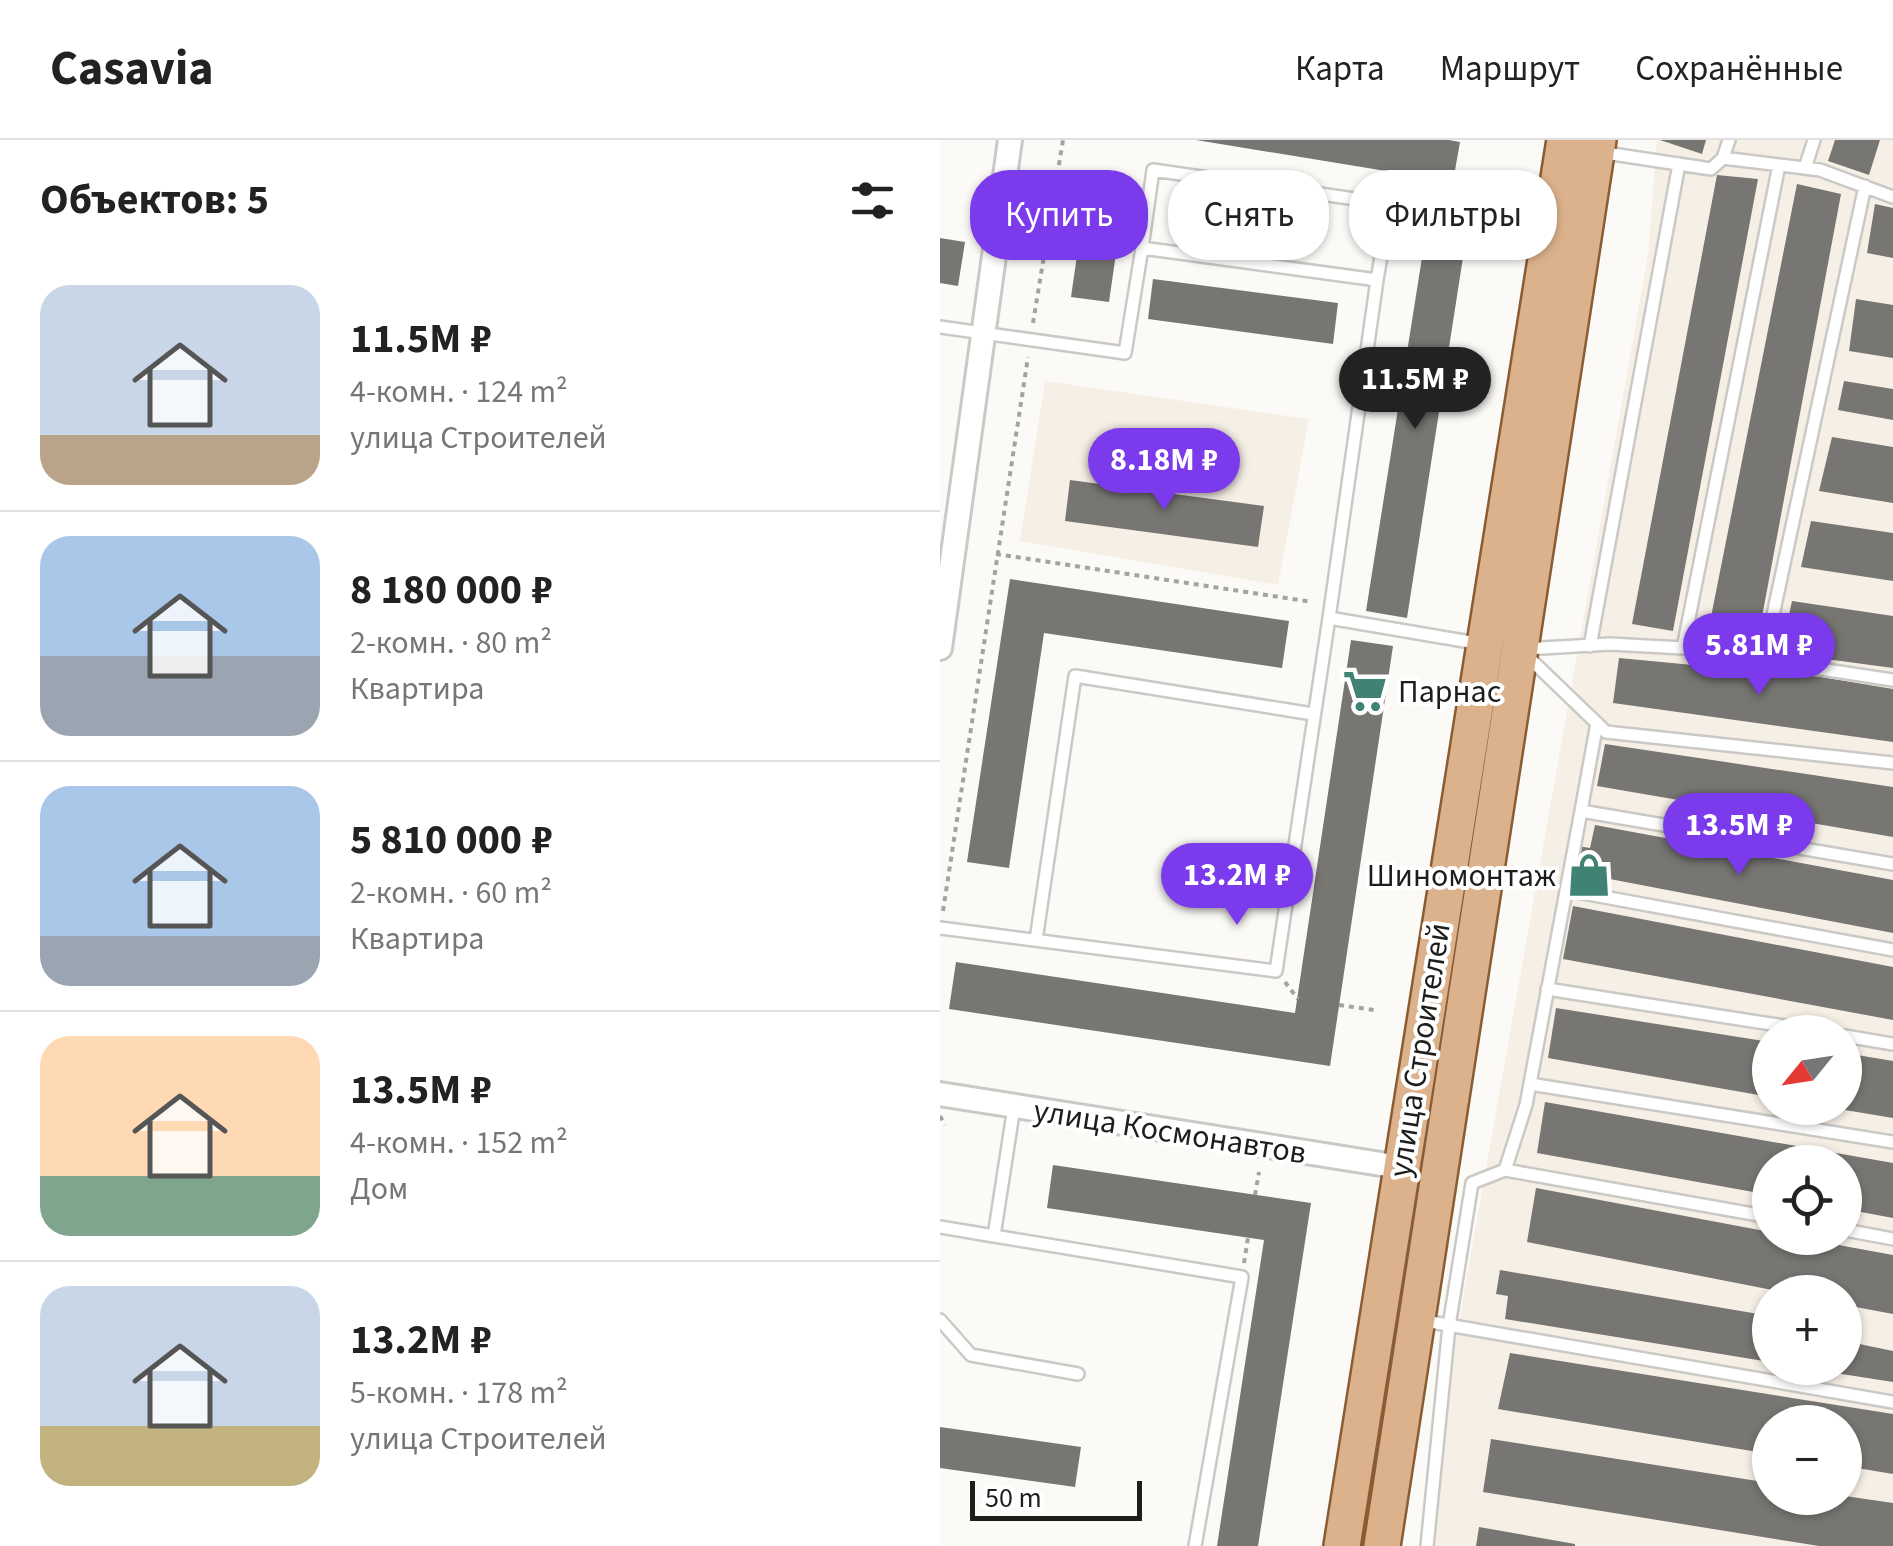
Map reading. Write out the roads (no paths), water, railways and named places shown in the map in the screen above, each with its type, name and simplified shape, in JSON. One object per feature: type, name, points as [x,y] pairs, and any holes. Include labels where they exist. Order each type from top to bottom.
[{"type":"main road","name":"улица Строителей","points":[[1342,1546],[1400,1167],[1503,647],[1591,143]]},
{"type":"main road","name":"улица Строителей","points":[[1382,1546],[1433,1322],[1442,1172],[1503,647]]},
{"type":"main road","points":[[1400,1167],[1442,1172]]},
{"type":"street","points":[[940,648],[945,557],[1010,140]]},
{"type":"street","name":"улица Космонавтов","points":[[940,1094],[1400,1167]]},
{"type":"lane","points":[[1591,143],[1710,169],[1723,158],[1729,140]]},
{"type":"lane","points":[[1805,168],[1814,140]]},
{"type":"lane","points":[[1723,158],[1805,168],[1893,197]]},
{"type":"lane","points":[[1590,646],[1678,164]]},
{"type":"lane","points":[[1683,648],[1779,165]]},
{"type":"lane","points":[[940,928],[1276,971],[1390,204],[1153,170],[1148,205]]},
{"type":"lane","points":[[1764,658],[1865,186]]},
{"type":"lane","points":[[1148,249],[1377,280]]},
{"type":"lane","points":[[940,327],[1126,353],[1140,260]]},
{"type":"lane","points":[[1330,612],[1503,647],[1683,648],[1893,680]]},
{"type":"lane","points":[[1503,647],[1606,732],[1893,763]]},
{"type":"lane","points":[[1036,940],[1074,676],[1313,714]]},
{"type":"lane","points":[[1505,1170],[1530,1084],[1597,723]]},
{"type":"lane","points":[[1581,811],[1893,864]]},
{"type":"lane","points":[[1566,890],[1893,950]]},
{"type":"lane","points":[[1548,989],[1752,1021]]},
{"type":"lane","points":[[1862,1039],[1893,1044]]},
{"type":"lane","points":[[1530,1084],[1893,1142]]},
{"type":"lane","points":[[994,1236],[1014,1107]]},
{"type":"lane","points":[[1427,1546],[1433,1322],[1472,1183],[1505,1170],[1752,1214]]},
{"type":"lane","points":[[940,1227],[1242,1277],[1195,1546]]},
{"type":"lane","points":[[1862,1233],[1893,1239]]},
{"type":"lane","points":[[940,1320],[972,1355],[1078,1374]]},
{"type":"lane","points":[[1433,1322],[1893,1402]]},
{"type":"place","name":"Парнас","points":[[1365,691]]},
{"type":"place","name":"Шиномонтаж","points":[[1589,875]]}]
